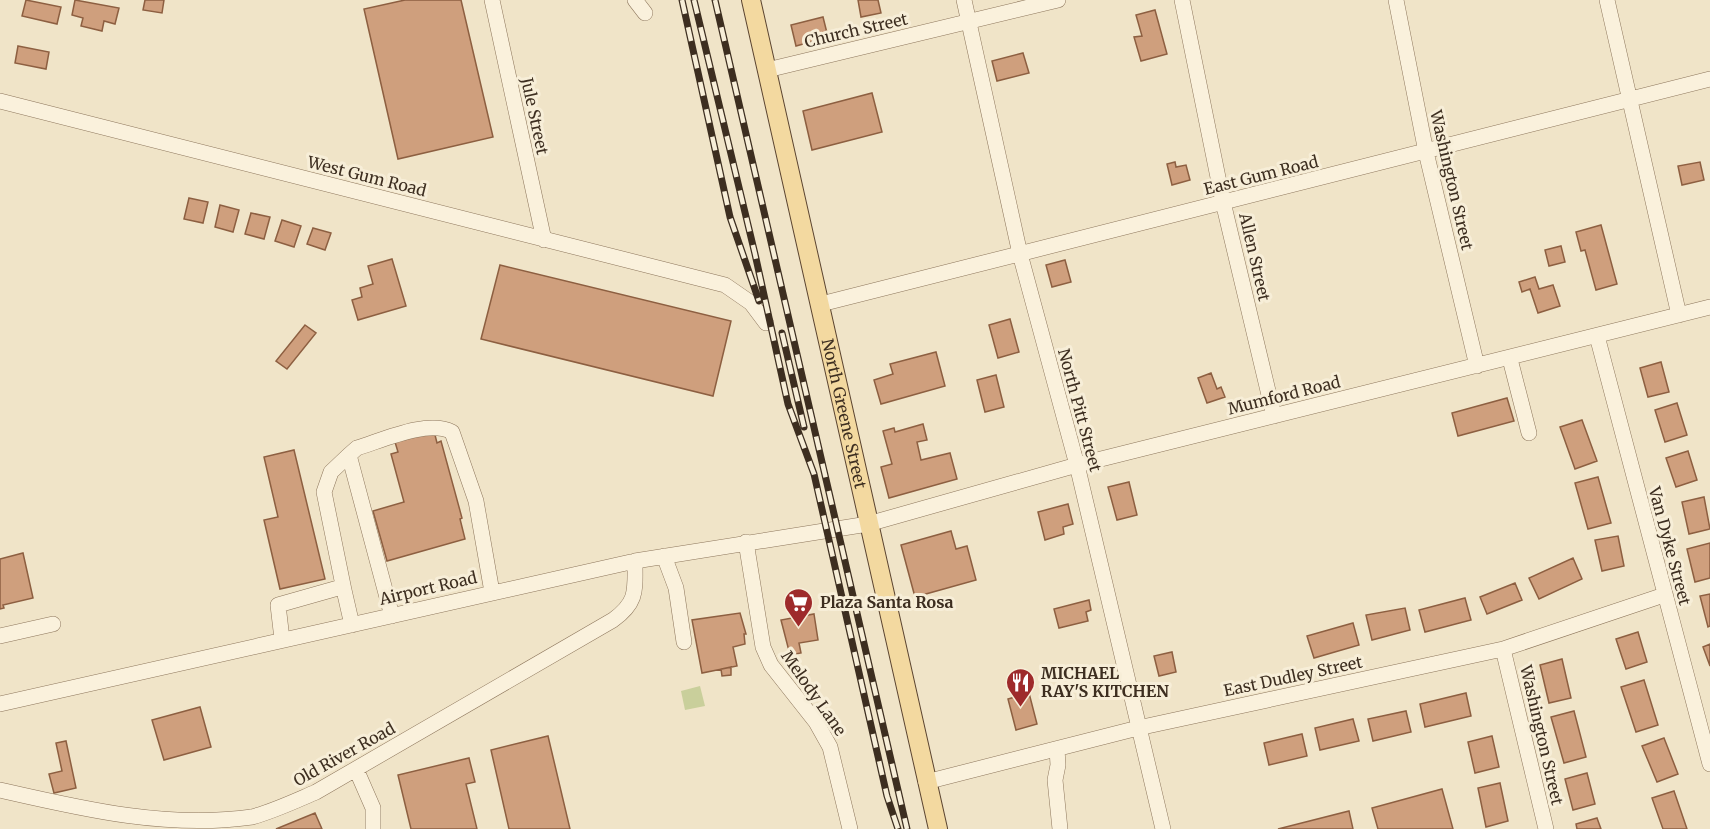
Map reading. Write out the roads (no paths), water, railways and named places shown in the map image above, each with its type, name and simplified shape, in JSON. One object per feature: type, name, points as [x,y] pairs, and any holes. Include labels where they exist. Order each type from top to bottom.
[{"type":"main road","name":"North Greene Street","points":[[751,0],[938,829]]},
{"type":"street","name":"Jule Street","points":[[492,0],[544,240]]},
{"type":"street","points":[[635,0],[645,13]]},
{"type":"street","name":"North Pitt Street","points":[[964,0],[1020,254],[1077,465],[1163,829]]},
{"type":"street","name":"Church Street","points":[[767,70],[1058,0]]},
{"type":"street","name":"Allen Street","points":[[1182,0],[1223,202],[1274,416]]},
{"type":"street","name":"Washington Street","points":[[1396,0],[1426,152],[1478,366]]},
{"type":"street","points":[[1607,0],[1680,315]]},
{"type":"street","name":"East Gum Road","points":[[821,304],[1710,79]]},
{"type":"street","name":"West Gum Road","points":[[0,101],[724,285],[751,303],[766,323]]},
{"type":"street","name":"Mumford Road","points":[[868,524],[1077,465],[1510,359],[1710,307]]},
{"type":"street","name":"Van Dyke Street","points":[[1597,336],[1710,764]]},
{"type":"street","points":[[1510,359],[1529,433]]},
{"type":"street","points":[[352,625],[324,492],[331,472],[357,448],[429,427],[443,427],[452,432],[476,501],[492,592]]},
{"type":"street","points":[[349,455],[392,616]]},
{"type":"street","name":"Airport Road","points":[[0,704],[635,561],[746,542],[839,531],[868,524]]},
{"type":"street","name":"Melody Lane","points":[[746,542],[763,647],[777,674],[824,735],[835,762],[850,829]]},
{"type":"street","points":[[664,556],[676,588],[684,642]]},
{"type":"street","name":"Old River Road","points":[[0,790],[159,827],[206,824],[253,817],[316,792],[613,620],[627,610],[634,598],[635,561]]},
{"type":"street","points":[[282,639],[278,605],[338,588],[344,590]]},
{"type":"street","name":"East Dudley Street","points":[[926,782],[1138,728],[1503,649],[1664,595]]},
{"type":"street","points":[[0,636],[53,624]]},
{"type":"street","name":"Washington Street","points":[[1503,649],[1546,829]]},
{"type":"street","points":[[1057,748],[1058,765],[1055,780],[1060,829]]},
{"type":"street","points":[[356,769],[373,808],[373,829]]},
{"type":"railway","points":[[682,0],[730,217],[759,301]]},
{"type":"railway","points":[[694,0],[755,254],[788,404],[814,474],[887,796],[898,829]]},
{"type":"railway","points":[[715,0],[907,829]]},
{"type":"railway","points":[[782,333],[804,427]]},
{"type":"place","name":"Plaza Santa Rosa","points":[[799,628]]},
{"type":"place","name":"MICHAEL RAY'S KITCHEN","points":[[1020,708]]}]
